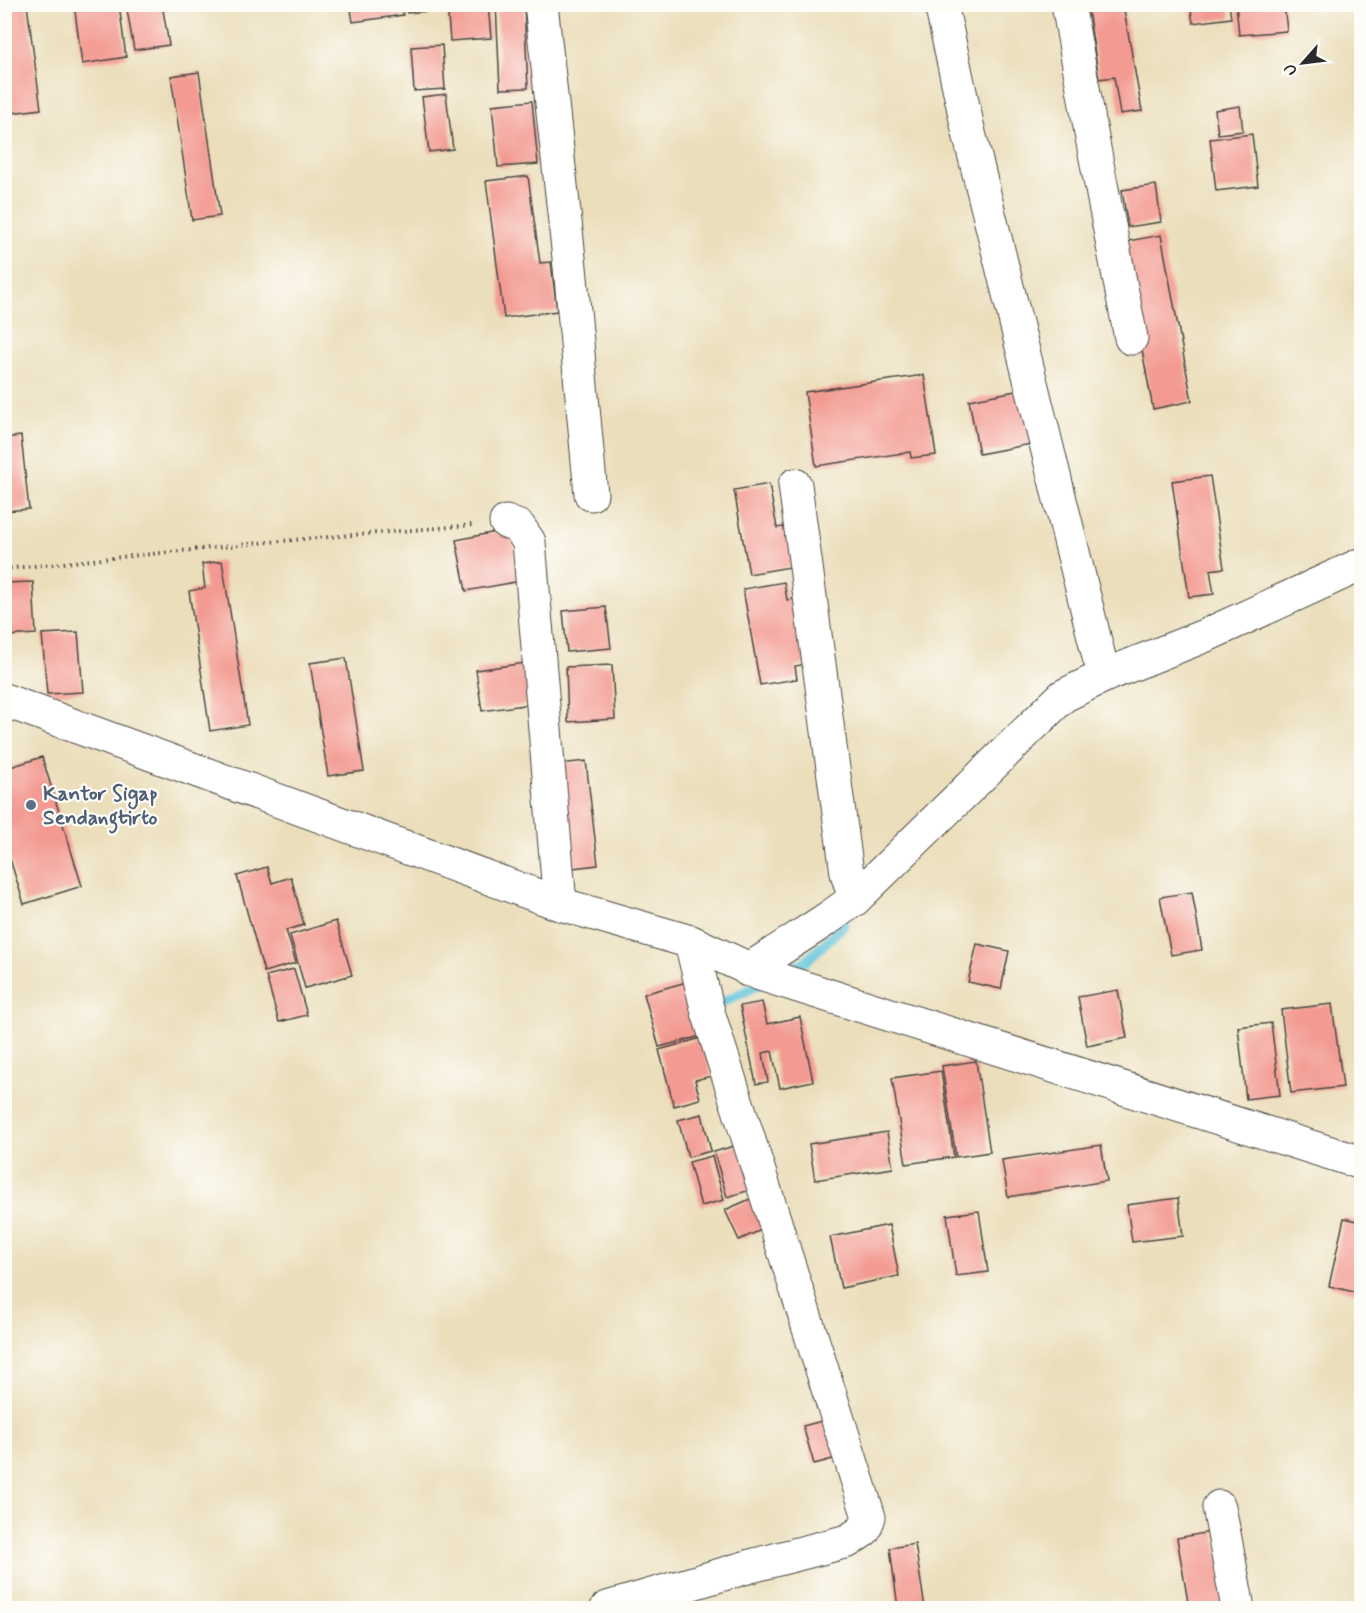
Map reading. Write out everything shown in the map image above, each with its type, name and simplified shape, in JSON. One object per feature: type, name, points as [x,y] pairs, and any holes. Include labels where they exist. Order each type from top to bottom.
[{"type":"street","points":[[541,4],[570,267],[591,494]]},
{"type":"street","points":[[941,4],[968,129],[1099,657],[1106,675]]},
{"type":"street","points":[[1068,4],[1131,338]]},
{"type":"street","points":[[795,485],[847,873],[855,898]]},
{"type":"street","points":[[506,522],[519,527],[529,542],[560,904]]},
{"type":"street","points":[[748,970],[855,898],[1063,696],[1106,675],[1209,634],[1362,564]]},
{"type":"street","points":[[4,700],[560,904],[691,942],[748,970],[1362,1163]]},
{"type":"street","points":[[607,1608],[751,1566],[848,1541],[864,1530],[869,1517],[708,1012],[691,942]]},
{"type":"street","points":[[1219,1507],[1238,1608]]},
{"type":"path","points":[[4,569],[257,543],[506,522]]},
{"type":"building","points":[[74,4],[119,4],[126,57],[82,64]]},
{"type":"building","points":[[126,4],[190,4],[190,6],[163,10],[169,45],[134,50]]},
{"type":"building","points":[[350,4],[401,4],[403,15],[353,22]]},
{"type":"building","points":[[406,4],[442,4],[442,10],[407,13]]},
{"type":"building","points":[[447,4],[488,4],[491,38],[450,41]]},
{"type":"building","points":[[496,4],[524,4],[528,88],[500,89]]},
{"type":"building","points":[[1087,4],[1123,4],[1142,111],[1120,114],[1114,77],[1099,79]]},
{"type":"building","points":[[1190,4],[1229,4],[1231,18],[1193,23]]},
{"type":"building","points":[[1236,4],[1284,4],[1287,31],[1239,35]]},
{"type":"building","points":[[4,5],[27,5],[41,109],[4,114]]},
{"type":"building","points":[[442,45],[445,89],[414,91],[411,47]]},
{"type":"building","points":[[199,72],[220,216],[192,220],[171,76]]},
{"type":"building","points":[[446,94],[453,149],[429,152],[422,97]]},
{"type":"building","points":[[532,101],[538,164],[498,167],[492,105]]},
{"type":"building","points":[[1240,106],[1243,131],[1218,134],[1215,110]]},
{"type":"building","points":[[1252,134],[1258,186],[1216,191],[1210,139]]},
{"type":"building","points":[[528,176],[540,263],[551,262],[557,311],[504,318],[486,181]]},
{"type":"building","points":[[1156,185],[1161,222],[1128,227],[1122,190]]},
{"type":"building","points":[[1161,235],[1192,401],[1153,409],[1122,242]]},
{"type":"building","points":[[924,375],[936,455],[911,458],[910,452],[816,466],[805,392]]},
{"type":"building","points":[[1021,390],[1031,444],[979,454],[969,400]]},
{"type":"building","points":[[21,436],[29,509],[4,511],[4,438]]},
{"type":"building","points":[[1210,476],[1224,568],[1210,570],[1214,594],[1189,597],[1172,481]]},
{"type":"building","points":[[769,484],[777,528],[795,525],[802,565],[749,574],[734,490]]},
{"type":"building","points":[[511,529],[521,581],[466,591],[456,540]]},
{"type":"building","points":[[222,561],[248,725],[210,731],[189,591],[205,588],[202,564]]},
{"type":"building","points":[[33,582],[36,634],[6,636],[4,583]]},
{"type":"building","points":[[784,582],[787,600],[802,598],[813,663],[795,666],[797,679],[760,685],[743,589]]},
{"type":"building","points":[[606,607],[611,648],[567,652],[563,611]]},
{"type":"building","points":[[78,632],[83,692],[47,694],[42,634]]},
{"type":"building","points":[[346,658],[364,771],[328,776],[310,663]]},
{"type":"building","points":[[532,662],[538,703],[482,711],[476,670]]},
{"type":"building","points":[[612,665],[615,719],[568,722],[566,667]]},
{"type":"building","name":"Kantor Sigap Sendangtirto","points":[[42,757],[82,886],[24,904],[4,840],[4,769]]},
{"type":"building","points":[[586,761],[598,865],[573,868],[560,764]]},
{"type":"building","points":[[267,867],[272,883],[291,877],[304,925],[286,930],[296,963],[264,972],[237,876]]},
{"type":"building","points":[[1192,892],[1202,950],[1171,955],[1160,897]]},
{"type":"building","points":[[336,921],[352,975],[305,988],[290,935]]},
{"type":"building","points":[[977,944],[1009,951],[1001,989],[968,982]]},
{"type":"building","points":[[294,969],[307,1015],[279,1022],[266,976]]},
{"type":"building","points":[[697,979],[712,1033],[659,1047],[644,994]]},
{"type":"building","points":[[1118,990],[1127,1038],[1087,1046],[1078,997]]},
{"type":"building","points":[[762,1002],[767,1024],[800,1017],[813,1081],[780,1088],[772,1051],[763,1053],[768,1082],[756,1084],[740,1006]]},
{"type":"building","points":[[1332,1004],[1343,1087],[1291,1093],[1281,1010]]},
{"type":"building","points":[[1271,1023],[1280,1095],[1246,1099],[1238,1027]]},
{"type":"building","points":[[701,1038],[712,1076],[695,1080],[700,1099],[674,1106],[659,1050]]},
{"type":"building","points":[[976,1061],[990,1152],[956,1157],[942,1066]]},
{"type":"building","points":[[941,1071],[954,1157],[906,1164],[892,1078]]},
{"type":"building","points":[[702,1114],[711,1151],[688,1157],[678,1120]]},
{"type":"building","points":[[887,1132],[893,1168],[815,1180],[809,1144]]},
{"type":"building","points":[[744,1143],[757,1188],[727,1197],[714,1152]]},
{"type":"building","points":[[1101,1145],[1107,1181],[1008,1197],[1002,1160]]},
{"type":"building","points":[[712,1156],[724,1200],[701,1206],[689,1162]]},
{"type":"building","points":[[757,1196],[770,1226],[739,1240],[725,1210]]},
{"type":"building","points":[[1178,1198],[1183,1236],[1132,1242],[1127,1205]]},
{"type":"building","points":[[979,1211],[988,1272],[956,1276],[947,1215]]},
{"type":"building","points":[[1344,1218],[1362,1222],[1362,1294],[1329,1286]]},
{"type":"building","points":[[889,1225],[899,1276],[841,1288],[830,1237]]},
{"type":"building","points":[[833,1418],[844,1456],[814,1464],[803,1426]]},
{"type":"building","points":[[1215,1531],[1229,1605],[1189,1608],[1177,1538]]},
{"type":"building","points":[[915,1544],[925,1608],[898,1608],[890,1548]]},
{"type":"waterway","points":[[781,974],[806,961],[844,925]]},
{"type":"waterway","points":[[716,1011],[715,1006],[764,982]]},
{"type":"place","name":"Kantor Sigap Sendangtirto","points":[[31,805]]}]
